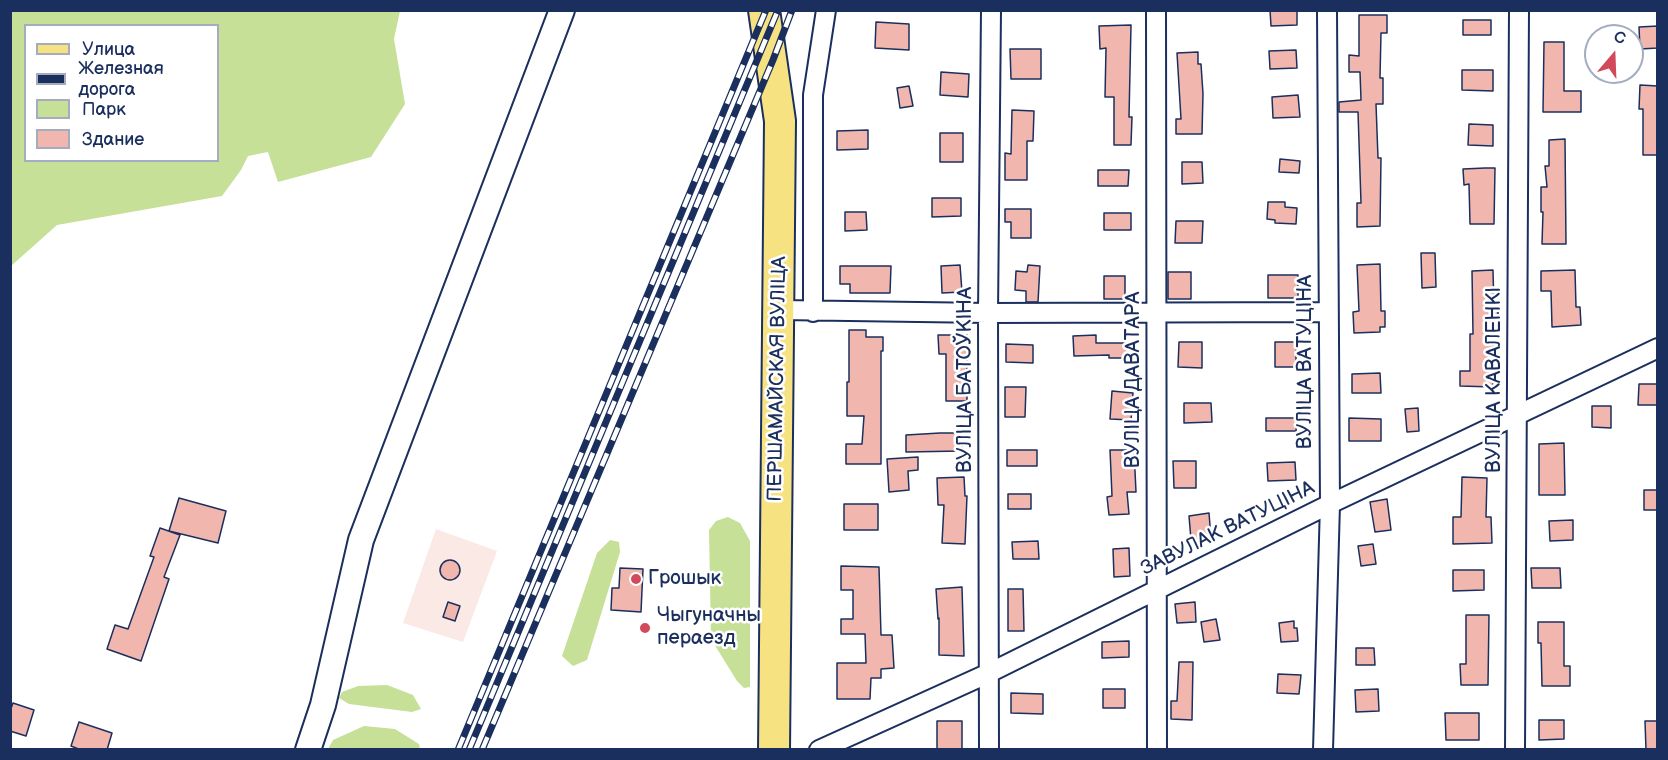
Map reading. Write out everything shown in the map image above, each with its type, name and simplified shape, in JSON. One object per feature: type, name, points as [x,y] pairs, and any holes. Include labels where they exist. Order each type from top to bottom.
[{"type":"main road","name":"ПЕРШАМАЙСКАЯ ВУЛІЦА","points":[[764,10],[780,121],[780,310],[776,404],[774,750]]},
{"type":"street","points":[[308,750],[322,705],[361,540],[562,10]]},
{"type":"street","points":[[813,312],[813,95],[826,10]]},
{"type":"street","name":"ВУЛІЦА БАТОЎКІНА","points":[[989,750],[988,313],[991,10]]},
{"type":"street","name":"ВУЛІЦА ДАВАТАРА","points":[[1156,10],[1157,750]]},
{"type":"street","name":"ВУЛІЦА ВАТУЦІНА","points":[[1323,750],[1330,504],[1327,10]]},
{"type":"street","name":"ВУЛІЦА КАВАЛЕНКІ","points":[[1515,750],[1519,10]]},
{"type":"street","points":[[780,310],[988,313],[1328,312]]},
{"type":"street","name":"ЗАВУЛАК ВАТУЦІНА","points":[[819,750],[989,673],[1330,504],[1658,348]]},
{"type":"shaded area","points":[[436,529],[497,551],[463,642],[403,623]]},
{"type":"green space","points":[[11,10],[400,11],[394,39],[405,104],[371,157],[278,182],[268,152],[248,156],[222,196],[57,225],[11,266]]},
{"type":"green space","points":[[728,517],[740,523],[750,541],[750,687],[744,688],[737,681],[711,639],[709,530],[716,521]]},
{"type":"green space","points":[[610,540],[619,542],[620,552],[587,660],[573,666],[562,656],[597,553]]},
{"type":"green space","points":[[387,685],[413,695],[421,709],[412,712],[349,704],[339,698],[342,692],[358,686]]},
{"type":"green space","points":[[364,726],[395,729],[419,744],[420,749],[328,749],[333,740]]},
{"type":"building","points":[[1270,10],[1297,10],[1297,25],[1271,26]]},
{"type":"building","points":[[1359,15],[1387,15],[1387,33],[1381,33],[1380,78],[1383,78],[1383,104],[1376,104],[1378,158],[1381,158],[1380,226],[1357,227],[1357,203],[1361,203],[1358,112],[1339,112],[1339,102],[1361,100],[1360,72],[1349,72],[1349,55],[1359,56]]},
{"type":"building","points":[[1463,20],[1491,20],[1491,35],[1463,35]]},
{"type":"building","points":[[876,22],[909,24],[909,50],[875,48]]},
{"type":"building","points":[[1131,25],[1129,117],[1132,117],[1131,145],[1114,145],[1114,97],[1105,97],[1106,48],[1100,49],[1099,26]]},
{"type":"building","points":[[1658,26],[1658,48],[1644,49],[1644,27]]},
{"type":"building","points":[[1544,42],[1564,42],[1564,91],[1581,91],[1581,112],[1543,112]]},
{"type":"building","points":[[1010,49],[1041,49],[1041,79],[1011,79]]},
{"type":"building","points":[[1296,50],[1297,68],[1270,69],[1269,51]]},
{"type":"building","points":[[1198,52],[1203,94],[1202,134],[1176,134],[1176,119],[1181,119],[1177,53]]},
{"type":"building","points":[[1462,70],[1493,70],[1493,91],[1462,90]]},
{"type":"building","points":[[941,72],[969,74],[968,97],[940,95]]},
{"type":"building","points":[[1640,85],[1658,86],[1658,155],[1643,155],[1643,109],[1639,109]]},
{"type":"building","points":[[909,86],[913,106],[900,108],[897,88]]},
{"type":"building","points":[[1298,95],[1300,117],[1273,118],[1272,97]]},
{"type":"building","points":[[1012,110],[1034,111],[1033,141],[1027,141],[1027,180],[1005,180],[1005,153],[1011,154]]},
{"type":"building","points":[[1469,124],[1493,125],[1493,146],[1468,145]]},
{"type":"building","points":[[868,130],[868,149],[837,150],[837,131]]},
{"type":"building","points":[[940,133],[963,133],[963,162],[940,162]]},
{"type":"building","points":[[1565,139],[1566,244],[1542,244],[1541,187],[1547,187],[1545,166],[1549,166],[1549,140]]},
{"type":"building","points":[[1280,159],[1300,161],[1299,173],[1279,172]]},
{"type":"building","points":[[1182,162],[1202,162],[1203,183],[1182,184]]},
{"type":"building","points":[[1495,168],[1494,224],[1470,224],[1469,184],[1464,185],[1463,169]]},
{"type":"building","points":[[1098,170],[1129,170],[1128,186],[1098,186]]},
{"type":"building","points":[[932,198],[961,198],[961,216],[932,217]]},
{"type":"building","points":[[1268,202],[1285,202],[1285,207],[1297,208],[1296,224],[1275,223],[1275,220],[1267,219]]},
{"type":"building","points":[[1005,209],[1031,209],[1031,238],[1011,238],[1011,222],[1005,222]]},
{"type":"building","points":[[845,212],[866,212],[867,230],[845,231]]},
{"type":"building","points":[[1104,213],[1131,213],[1131,230],[1104,230]]},
{"type":"building","points":[[1176,221],[1203,221],[1202,243],[1175,243]]},
{"type":"building","points":[[1421,253],[1435,253],[1436,287],[1422,288]]},
{"type":"building","points":[[1380,264],[1381,311],[1385,311],[1385,327],[1380,327],[1380,332],[1354,333],[1353,312],[1359,311],[1357,265]]},
{"type":"building","points":[[960,265],[962,292],[942,293],[941,266]]},
{"type":"building","points":[[1028,265],[1040,266],[1038,302],[1026,302],[1026,291],[1015,290],[1016,271],[1027,272]]},
{"type":"building","points":[[840,266],[891,266],[890,293],[850,293],[850,284],[840,284]]},
{"type":"building","points":[[1493,270],[1494,310],[1498,310],[1498,324],[1493,324],[1493,387],[1460,386],[1460,371],[1470,371],[1470,334],[1473,334],[1472,271]]},
{"type":"building","points":[[1575,270],[1576,307],[1580,307],[1581,325],[1552,327],[1551,291],[1541,291],[1541,271]]},
{"type":"building","points":[[1168,272],[1191,272],[1191,299],[1168,299]]},
{"type":"building","points":[[1268,275],[1298,275],[1298,298],[1268,298]]},
{"type":"building","points":[[1104,276],[1125,276],[1125,299],[1104,299]]},
{"type":"building","points":[[849,330],[866,330],[866,337],[883,337],[881,464],[846,464],[846,444],[862,444],[864,416],[847,416]]},
{"type":"building","points":[[938,335],[967,335],[967,401],[946,401],[946,354],[939,354]]},
{"type":"building","points":[[1096,335],[1096,343],[1135,343],[1135,358],[1109,358],[1109,355],[1074,356],[1073,336]]},
{"type":"building","points":[[1179,342],[1202,342],[1202,368],[1178,367]]},
{"type":"building","points":[[1275,342],[1296,342],[1296,367],[1275,367]]},
{"type":"building","points":[[1006,344],[1033,345],[1033,363],[1006,362]]},
{"type":"building","points":[[1380,373],[1381,393],[1352,393],[1352,374]]},
{"type":"building","points":[[1639,384],[1658,384],[1658,405],[1638,405]]},
{"type":"building","points":[[1005,387],[1026,387],[1025,417],[1005,417]]},
{"type":"building","points":[[1112,391],[1133,393],[1131,420],[1110,419]]},
{"type":"building","points":[[1184,403],[1211,403],[1212,422],[1184,423]]},
{"type":"building","points":[[1592,406],[1611,406],[1611,428],[1592,427]]},
{"type":"building","points":[[1418,408],[1419,431],[1407,432],[1405,409]]},
{"type":"building","points":[[1266,418],[1297,418],[1296,431],[1266,431]]},
{"type":"building","points":[[1349,418],[1381,419],[1381,441],[1349,441]]},
{"type":"building","points":[[962,433],[962,451],[906,452],[906,435]]},
{"type":"building","points":[[1564,443],[1565,495],[1539,495],[1539,444]]},
{"type":"building","points":[[1007,450],[1037,450],[1037,466],[1007,466]]},
{"type":"building","points":[[1110,450],[1134,450],[1136,492],[1127,492],[1129,514],[1109,515],[1107,497],[1112,496]]},
{"type":"building","points":[[918,457],[918,470],[908,471],[909,490],[889,492],[887,459]]},
{"type":"building","points":[[1173,461],[1196,461],[1196,488],[1174,488]]},
{"type":"building","points":[[1295,462],[1296,480],[1268,481],[1267,463]]},
{"type":"building","points":[[964,477],[965,496],[967,496],[965,544],[942,543],[944,505],[938,505],[937,478]]},
{"type":"building","points":[[1462,477],[1487,478],[1486,517],[1491,517],[1492,543],[1453,544],[1453,517],[1461,517]]},
{"type":"building","points":[[1644,490],[1658,490],[1658,510],[1644,510]]},
{"type":"building","points":[[1008,494],[1031,494],[1031,509],[1008,509]]},
{"type":"building","points":[[179,498],[226,511],[218,543],[169,531]]},
{"type":"building","points":[[1387,499],[1391,530],[1375,532],[1370,502]]},
{"type":"building","points":[[844,504],[878,504],[878,530],[844,530]]},
{"type":"building","points":[[1209,513],[1211,538],[1191,540],[1189,516]]},
{"type":"building","points":[[1573,520],[1573,540],[1550,541],[1549,521]]},
{"type":"building","points":[[160,528],[180,535],[164,577],[169,579],[141,661],[107,649],[115,625],[128,629],[154,557],[150,556]]},
{"type":"building","points":[[1038,541],[1039,559],[1013,559],[1012,542]]},
{"type":"building","points":[[1373,544],[1376,564],[1361,566],[1358,546]]},
{"type":"building","points":[[1129,548],[1130,576],[1114,577],[1113,549]]},
{"type":"building","points":[[446,560],[454,560],[460,566],[460,574],[454,580],[446,580],[440,574],[440,566]]},
{"type":"building","points":[[841,566],[879,567],[881,635],[892,635],[894,668],[881,669],[881,678],[871,678],[870,699],[837,699],[837,663],[866,663],[865,634],[841,634],[841,619],[853,619],[853,590],[841,590]]},
{"type":"building","points":[[620,568],[643,569],[641,612],[611,610],[612,588],[619,588]]},
{"type":"building","points":[[1531,568],[1560,568],[1561,588],[1532,588]]},
{"type":"building","points":[[1453,570],[1484,570],[1484,590],[1453,591]]},
{"type":"building","points":[[962,587],[964,656],[939,655],[936,589]]},
{"type":"building","points":[[1008,589],[1023,589],[1024,631],[1008,631]]},
{"type":"building","points":[[448,602],[460,606],[455,621],[443,617]]},
{"type":"building","points":[[1195,602],[1196,622],[1177,623],[1175,604]]},
{"type":"building","points":[[1466,615],[1489,615],[1488,685],[1461,685],[1460,664],[1466,664]]},
{"type":"building","points":[[1216,619],[1220,640],[1204,642],[1201,622]]},
{"type":"building","points":[[1294,621],[1298,641],[1281,642],[1279,623]]},
{"type":"building","points":[[1538,622],[1564,622],[1564,666],[1570,666],[1570,686],[1542,686]]},
{"type":"building","points":[[1129,641],[1129,657],[1102,658],[1102,642]]},
{"type":"building","points":[[1356,648],[1374,648],[1375,665],[1356,665]]},
{"type":"building","points":[[1179,662],[1193,662],[1192,720],[1171,719],[1171,701],[1177,701]]},
{"type":"building","points":[[1278,674],[1301,675],[1299,694],[1277,693]]},
{"type":"building","points":[[1103,689],[1125,689],[1125,708],[1103,708]]},
{"type":"building","points":[[1378,689],[1379,711],[1356,712],[1355,690]]},
{"type":"building","points":[[1011,693],[1043,694],[1043,714],[1011,713]]},
{"type":"building","points":[[13,703],[34,710],[26,736],[10,731],[10,711]]},
{"type":"building","points":[[1445,713],[1479,713],[1479,740],[1446,740]]},
{"type":"building","points":[[1539,720],[1564,720],[1564,739],[1539,740]]},
{"type":"building","points":[[937,721],[962,721],[962,750],[937,750]]},
{"type":"building","points":[[1645,721],[1658,721],[1658,750],[1646,750]]},
{"type":"building","points":[[79,722],[112,733],[107,750],[81,750],[71,746]]},
{"type":"railway","points":[[458,750],[766,10]]},
{"type":"railway","points":[[469,750],[778,10]]},
{"type":"railway","points":[[482,750],[792,10]]},
{"type":"place","name":"Грошык","points":[[636,579]]},
{"type":"place","name":"Чыгуначны пераезд","points":[[645,628]]}]
